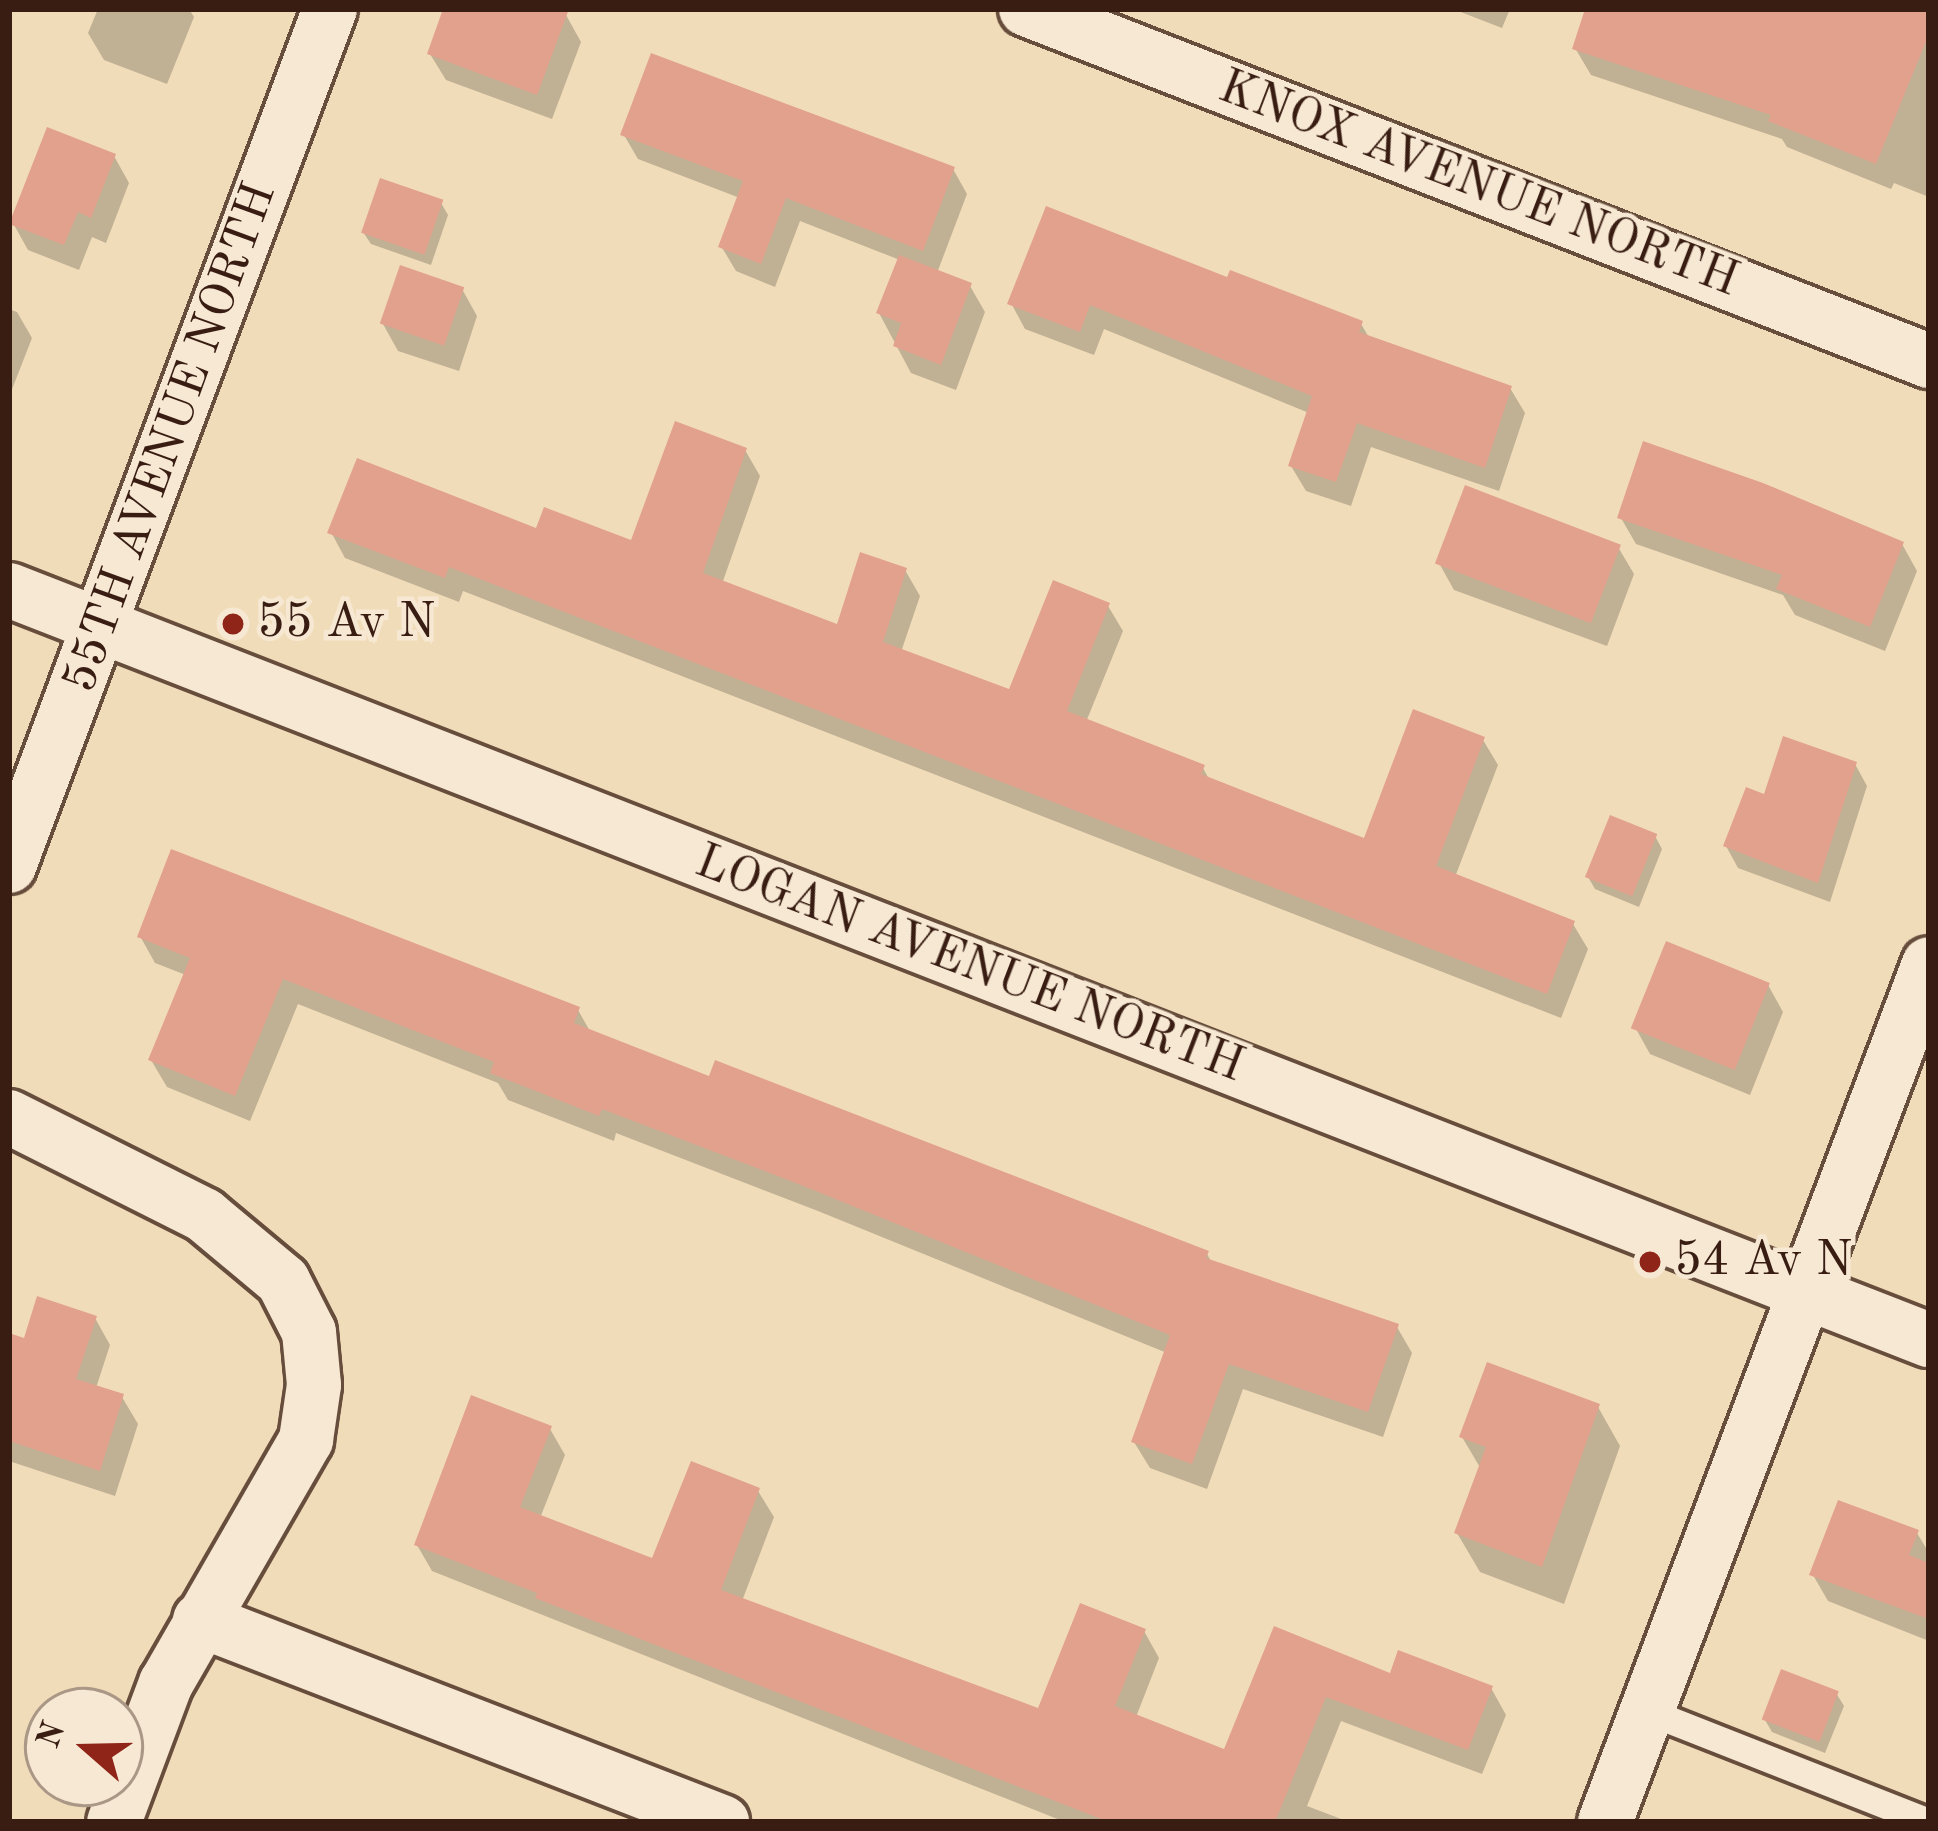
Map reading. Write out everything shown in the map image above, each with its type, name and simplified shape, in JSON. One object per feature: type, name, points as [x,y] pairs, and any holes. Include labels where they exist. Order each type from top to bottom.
[{"type":"street","name":"55TH AVENUE NORTH","points":[[9,866],[331,9]]},
{"type":"street","name":"KNOX AVENUE NORTH","points":[[1027,9],[1929,361]]},
{"type":"street","name":"LOGAN AVENUE NORTH","points":[[9,590],[1929,1340]]},
{"type":"street","points":[[1605,1822],[1929,964]]},
{"type":"street","points":[[9,1117],[204,1215],[283,1281],[309,1332],[314,1385],[306,1440],[166,1683],[113,1822]]},
{"type":"street","points":[[200,1620],[722,1822]]},
{"type":"lane","points":[[1647,1711],[1929,1822]]},
{"type":"building","points":[[443,9],[569,9],[537,95],[427,54]]},
{"type":"building","points":[[1585,9],[1929,9],[1929,34],[1876,164],[1768,121],[1771,115],[1572,49]]},
{"type":"building","points":[[651,53],[955,167],[923,251],[786,198],[761,264],[718,247],[743,181],[620,135]]},
{"type":"building","points":[[47,127],[116,154],[91,218],[78,212],[64,245],[9,224]]},
{"type":"building","points":[[380,178],[443,200],[424,255],[361,233]]},
{"type":"building","points":[[1046,206],[1227,277],[1230,270],[1363,321],[1359,332],[1512,386],[1485,468],[1357,423],[1336,482],[1288,466],[1312,396],[1090,305],[1080,332],[1007,304]]},
{"type":"building","points":[[899,255],[972,283],[941,365],[893,346],[901,323],[876,313]]},
{"type":"building","points":[[400,265],[464,287],[444,346],[380,324]]},
{"type":"building","points":[[675,421],[747,448],[703,573],[837,624],[860,552],[907,568],[883,642],[1009,689],[1053,580],[1110,603],[1067,711],[1205,765],[1201,774],[1364,838],[1413,709],[1485,737],[1436,866],[1575,921],[1547,994],[449,567],[445,578],[327,533],[357,458],[536,528],[544,507],[631,540]]},
{"type":"building","points":[[1643,441],[1763,483],[1904,542],[1870,627],[1776,589],[1782,575],[1617,518]]},
{"type":"building","points":[[1465,485],[1621,545],[1591,623],[1435,563]]},
{"type":"building","points":[[1783,736],[1857,762],[1818,883],[1723,846],[1746,787],[1764,794]]},
{"type":"building","points":[[1610,815],[1657,834],[1632,896],[1585,877]]},
{"type":"building","points":[[171,849],[580,1007],[574,1023],[709,1076],[715,1060],[1209,1251],[1206,1258],[1399,1324],[1368,1412],[1229,1364],[1192,1464],[1131,1442],[1170,1335],[801,1185],[602,1109],[599,1116],[490,1073],[494,1062],[283,979],[235,1096],[148,1060],[190,958],[137,937]]},
{"type":"building","points":[[1666,941],[1770,983],[1735,1070],[1631,1028]]},
{"type":"building","points":[[37,1296],[97,1316],[76,1379],[124,1394],[100,1471],[9,1441],[9,1333],[24,1338]]},
{"type":"building","points":[[1487,1362],[1600,1404],[1542,1567],[1454,1533],[1486,1447],[1459,1437]]},
{"type":"building","points":[[471,1395],[552,1426],[520,1507],[652,1558],[691,1461],[760,1488],[721,1590],[1038,1708],[1080,1603],[1146,1629],[1115,1706],[1224,1749],[1274,1626],[1390,1673],[1398,1650],[1493,1686],[1468,1750],[1326,1697],[1275,1822],[1109,1822],[535,1598],[537,1593],[414,1545]]},
{"type":"building","points":[[1838,1500],[1919,1530],[1909,1555],[1929,1563],[1929,1619],[1809,1575]]},
{"type":"building","points":[[1781,1669],[1839,1691],[1820,1742],[1762,1719]]},
{"type":"place","name":"55 Av N","points":[[233,624]]},
{"type":"place","name":"54 Av N","points":[[1650,1262]]}]
